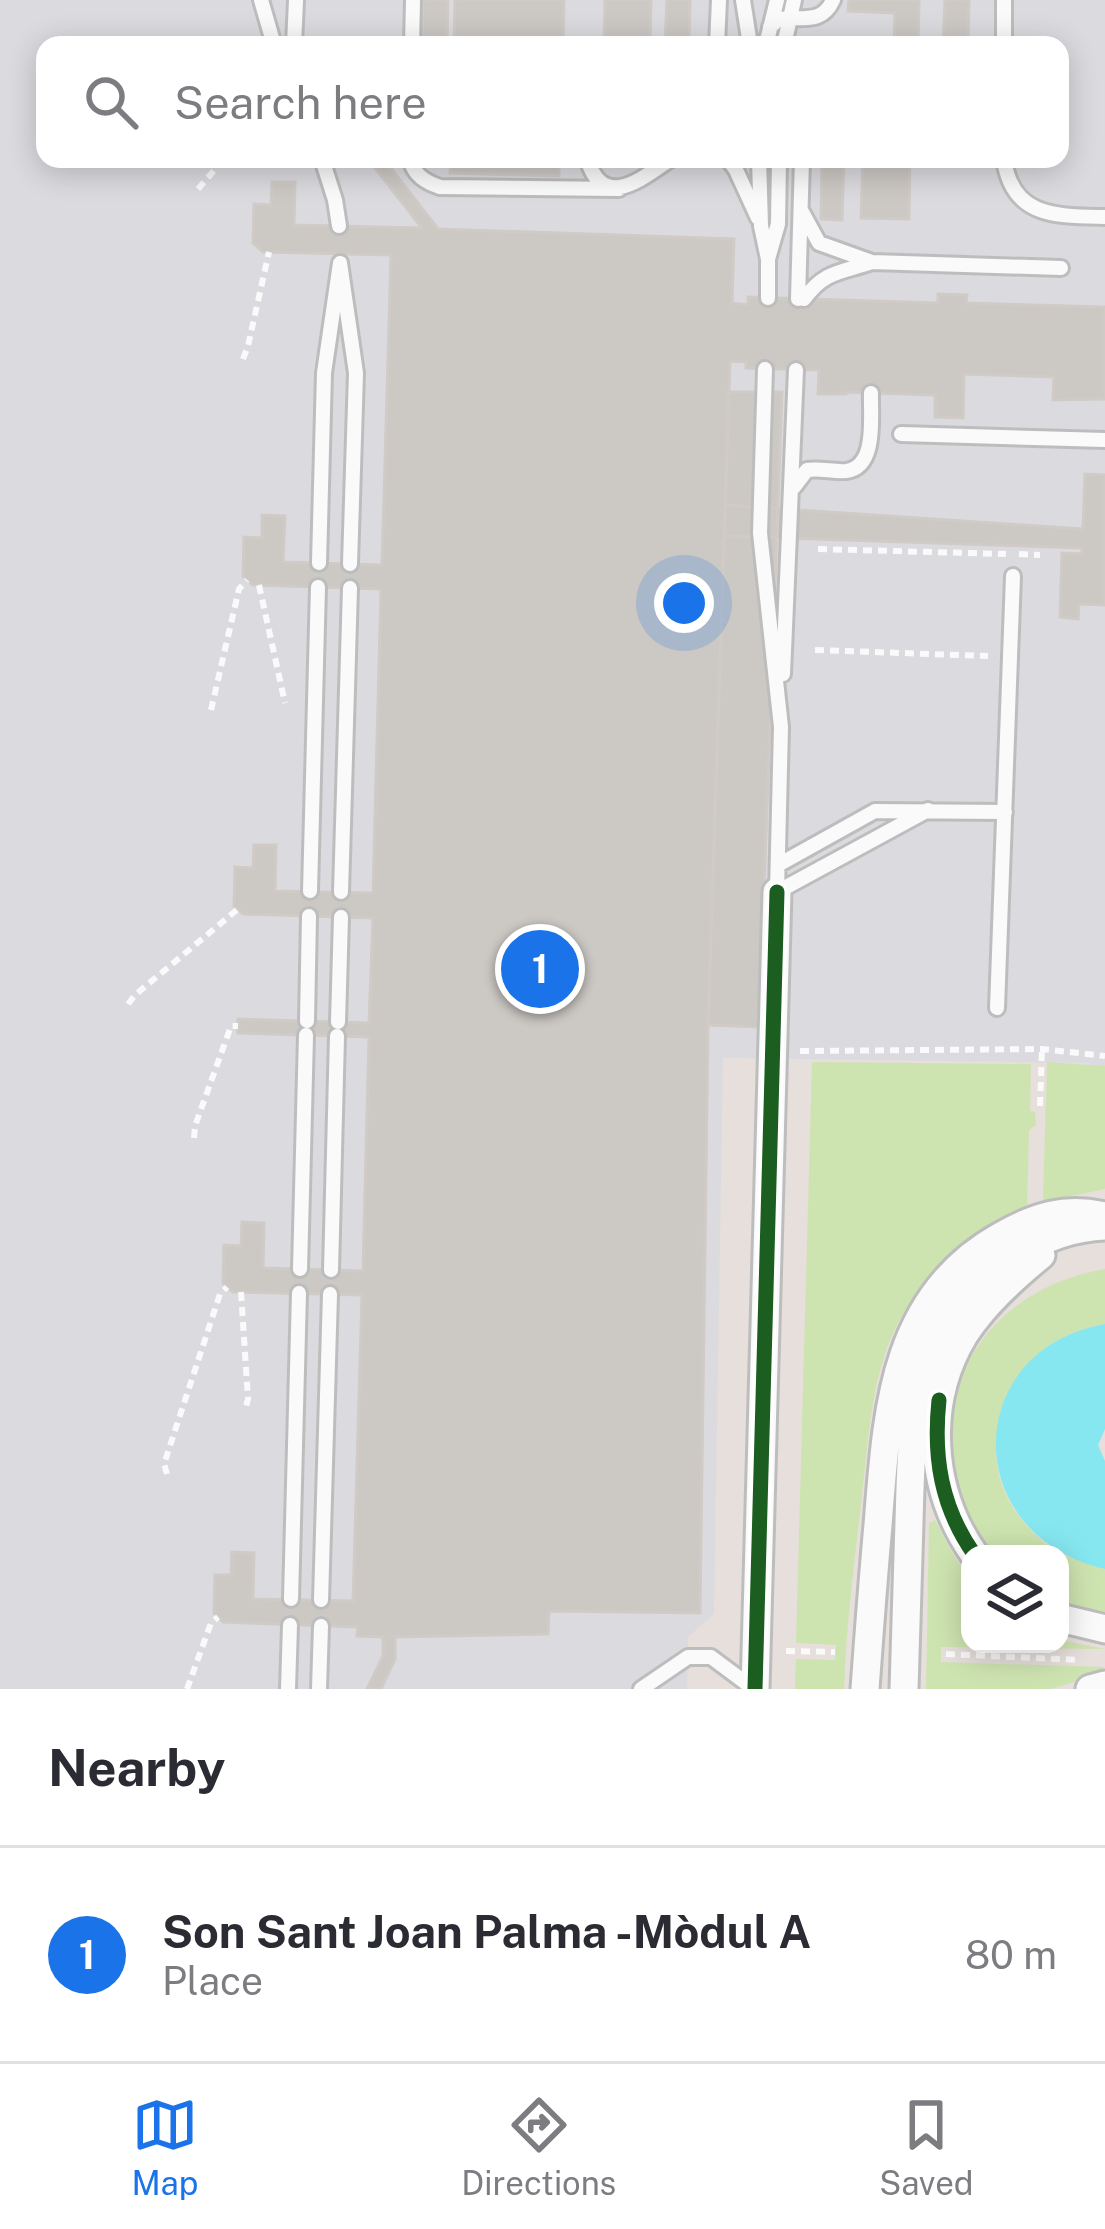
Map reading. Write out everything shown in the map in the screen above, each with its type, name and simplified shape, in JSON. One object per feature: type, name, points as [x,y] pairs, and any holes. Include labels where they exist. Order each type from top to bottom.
[{"type":"street","points":[[754,1689],[777,879]]},
{"type":"street","points":[[865,1689],[890,1399],[910,1334],[938,1290],[988,1243],[1039,1216],[1080,1211],[1101,1223]]},
{"type":"street","points":[[969,1545],[947,1505],[940,1480],[937,1424],[949,1365],[964,1335],[1012,1280],[1060,1240],[1101,1223]]},
{"type":"street","points":[[904,1689],[911,1438],[922,1374],[934,1345],[973,1288],[998,1265],[1062,1233],[1101,1223]]},
{"type":"street","points":[[1069,1620],[1105,1629]]},
{"type":"street","points":[[1090,1689],[1105,1685]]},
{"type":"lane","points":[[260,0],[272,36]]},
{"type":"lane","points":[[294,36],[296,0]]},
{"type":"lane","points":[[412,36],[413,0]]},
{"type":"lane","points":[[717,36],[719,0]]},
{"type":"lane","points":[[742,0],[748,36]]},
{"type":"lane","points":[[768,36],[777,0]]},
{"type":"lane","points":[[786,36],[794,0]]},
{"type":"lane","points":[[770,27],[789,17],[816,18],[826,13],[833,0]]},
{"type":"lane","points":[[1004,0],[1004,36]]},
{"type":"lane","points":[[325,168],[339,226]]},
{"type":"lane","points":[[412,168],[440,187],[619,189],[658,168]]},
{"type":"lane","points":[[591,168],[600,181],[619,189]]},
{"type":"lane","points":[[735,168],[761,226],[769,259]]},
{"type":"lane","points":[[759,168],[761,226]]},
{"type":"lane","points":[[767,298],[769,259],[778,224],[779,168]]},
{"type":"lane","points":[[802,168],[801,299],[819,280],[872,262]]},
{"type":"lane","points":[[1006,168],[1009,184],[1034,208],[1105,217]]},
{"type":"lane","points":[[801,210],[819,243],[872,262],[1061,268]]},
{"type":"lane","points":[[319,563],[324,373],[340,259],[356,373],[350,564]]},
{"type":"lane","points":[[765,369],[760,532],[781,727]]},
{"type":"lane","points":[[777,879],[796,370]]},
{"type":"lane","points":[[792,491],[807,470],[849,471],[862,462],[869,441],[871,393]]},
{"type":"lane","points":[[901,434],[1105,440]]},
{"type":"lane","points":[[997,1009],[1013,577]]},
{"type":"lane","points":[[310,891],[318,587]]},
{"type":"lane","points":[[341,892],[350,588]]},
{"type":"lane","points":[[777,879],[928,810]]},
{"type":"lane","points":[[777,879],[875,811],[1005,812]]},
{"type":"lane","points":[[300,1269],[309,916]]},
{"type":"lane","points":[[331,1270],[341,917]]},
{"type":"lane","points":[[291,1599],[299,1294]]},
{"type":"lane","points":[[321,1600],[330,1294]]},
{"type":"lane","points":[[288,1689],[290,1624]]},
{"type":"lane","points":[[319,1689],[321,1625]]},
{"type":"lane","points":[[641,1689],[688,1658],[711,1658],[754,1689]]},
{"type":"path","points":[[197,189],[216,168]]},
{"type":"path","points":[[243,359],[269,252]]},
{"type":"path","points":[[818,549],[1040,555]]},
{"type":"path","points":[[211,710],[239,589],[247,580]]},
{"type":"path","points":[[260,585],[285,703]]},
{"type":"path","points":[[815,650],[988,656]]},
{"type":"path","points":[[128,1004],[238,909]]},
{"type":"path","points":[[194,1138],[231,1026],[238,1026]]},
{"type":"path","points":[[1040,1106],[1042,1049]]},
{"type":"path","points":[[800,1051],[1042,1049],[1105,1056]]},
{"type":"path","points":[[167,1474],[164,1464],[220,1294],[227,1287]]},
{"type":"path","points":[[241,1292],[245,1410]]},
{"type":"path","points":[[187,1689],[211,1623],[218,1617]]},
{"type":"path","points":[[782,1651],[836,1652]]},
{"type":"path","points":[[946,1654],[1082,1660]]},
{"type":"shaded area","points":[[0,0],[1105,0],[1105,1081],[1089,1063],[723,1058],[714,1614],[688,1637],[687,1689],[0,1689]]},
{"type":"green space","points":[[812,1062],[1031,1064],[1030,1111],[1035,1112],[1036,1125],[1029,1130],[1027,1208],[981,1234],[940,1268],[906,1309],[884,1357],[869,1430],[844,1689],[795,1689],[796,1659],[835,1660],[836,1645],[796,1643]]},
{"type":"green space","points":[[1047,1062],[1105,1066],[1105,1189],[1043,1202]]},
{"type":"green space","points":[[1105,1269],[1105,1324],[1064,1337],[1032,1360],[1003,1409],[997,1433],[996,1456],[1008,1500],[1048,1545],[980,1545],[952,1492],[950,1423],[957,1389],[988,1332],[1039,1291]]},
{"type":"green space","points":[[935,1520],[961,1566],[961,1647],[941,1647],[941,1662],[1103,1667],[1104,1673],[1051,1689],[926,1689],[929,1523]]},
{"type":"green space","points":[[1069,1557],[1105,1569],[1105,1619],[1069,1610]]},
{"type":"green space","points":[[1069,1642],[1105,1649],[1069,1649]]},
{"type":"water","points":[[1105,1324],[1105,1429],[1098,1445],[1105,1461],[1105,1569],[1069,1555],[1069,1545],[1051,1545],[1023,1520],[1002,1483],[996,1443],[1003,1404],[1024,1368],[1058,1340]]},
{"type":"building","points":[[423,0],[448,0],[447,36],[422,36]]},
{"type":"building","points":[[455,0],[564,0],[563,36],[454,36]]},
{"type":"building","points":[[605,0],[651,0],[650,36],[604,36]]},
{"type":"building","points":[[667,0],[690,0],[689,36],[665,36]]},
{"type":"building","points":[[849,0],[919,0],[918,36],[894,36],[895,13],[848,11]]},
{"type":"building","points":[[945,0],[969,0],[968,36],[943,36]]},
{"type":"building","points":[[375,168],[391,168],[438,229],[734,239],[732,303],[748,305],[748,297],[938,303],[938,294],[967,295],[966,303],[1105,307],[1105,399],[1053,400],[1054,377],[964,374],[963,418],[935,417],[935,395],[818,394],[819,370],[746,368],[746,362],[730,361],[708,1025],[700,1613],[549,1611],[548,1634],[395,1637],[395,1659],[381,1689],[367,1689],[383,1656],[383,1637],[357,1636],[358,1627],[223,1622],[214,1613],[215,1575],[231,1575],[232,1552],[254,1553],[253,1599],[353,1601],[362,1295],[233,1292],[223,1283],[224,1245],[241,1246],[242,1222],[264,1223],[263,1268],[363,1271],[369,1037],[238,1033],[238,1019],[369,1023],[373,918],[243,914],[234,906],[235,867],[253,868],[254,845],[276,845],[275,891],[373,893],[381,589],[253,585],[243,576],[244,537],[262,538],[262,515],[285,516],[283,562],[382,565],[391,255],[263,252],[253,243],[254,204],[271,205],[272,182],[295,182],[294,225],[422,228]]},
{"type":"building","points":[[450,168],[559,168],[559,176],[450,173]]},
{"type":"building","points":[[822,168],[844,168],[842,220],[821,219]]},
{"type":"building","points":[[863,168],[910,168],[909,219],[861,218]]},
{"type":"building","points":[[729,392],[782,392],[759,1027],[708,1025]]},
{"type":"building","points":[[1085,474],[1105,475],[1105,605],[1079,604],[1078,619],[1060,617],[1062,553],[1082,554],[1082,548],[724,536],[725,505],[1083,529]]},
{"type":"cycle path","points":[[755,1689],[777,892]]},
{"type":"cycle path","points":[[939,1400],[942,1481],[968,1545]]},
{"type":"place","name":"Son Sant Joan Palma -Mòdul A","points":[[540,969]]}]
